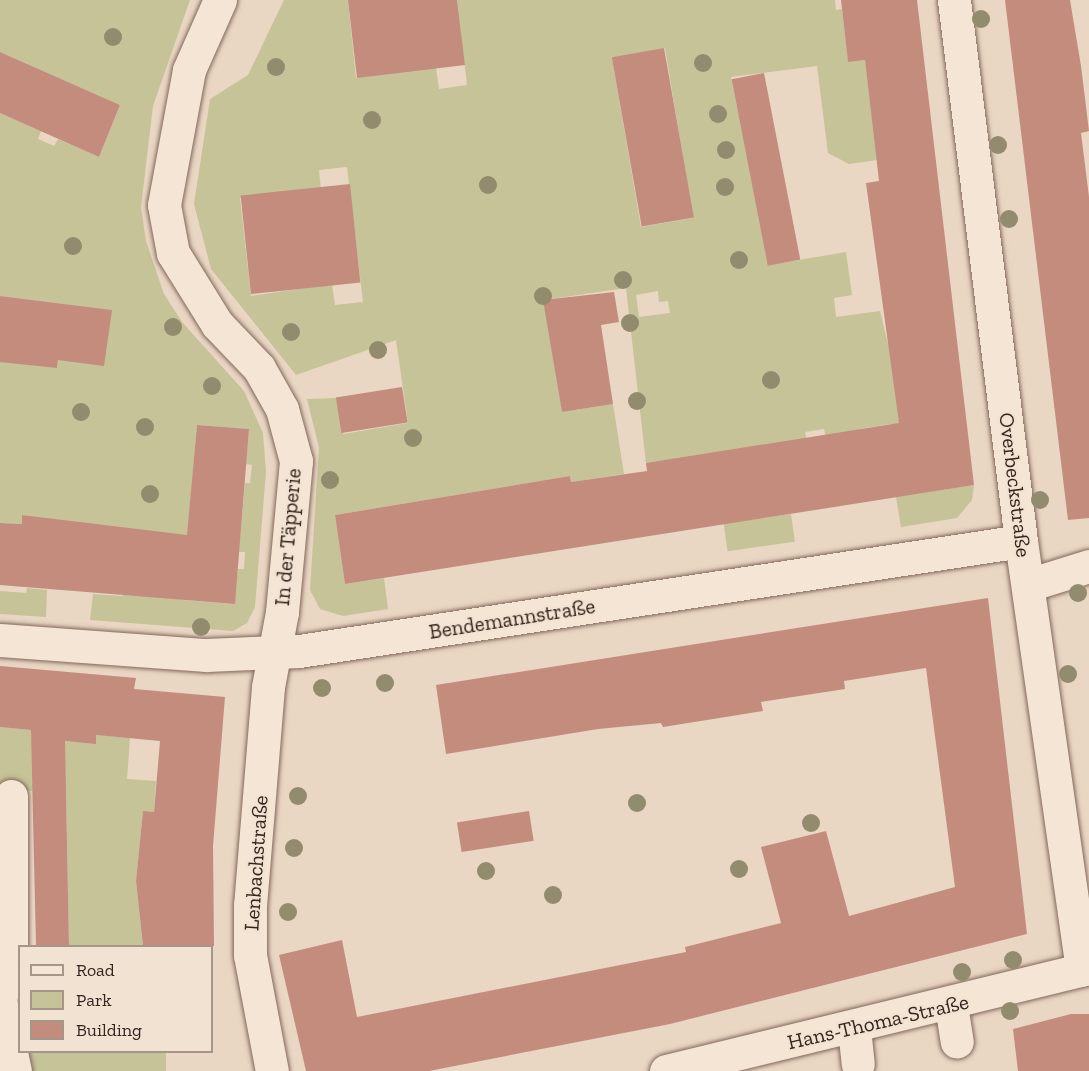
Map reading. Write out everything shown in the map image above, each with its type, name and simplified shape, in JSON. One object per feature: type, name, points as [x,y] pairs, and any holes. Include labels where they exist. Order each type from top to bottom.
[{"type":"street","name":"In der Täpperie","points":[[220,0],[189,70],[164,205],[178,262],[217,324],[259,368],[291,436],[296,461],[274,654]]},
{"type":"street","name":"Overbeckstraße","points":[[954,0],[1021,541],[1086,969]]},
{"type":"street","name":"Bendemannstraße","points":[[0,640],[206,655],[274,654],[1021,541]]},
{"type":"street","points":[[1028,585],[1089,566]]},
{"type":"street","name":"Lenbachstraße","points":[[272,1071],[250,955],[250,905],[274,654]]},
{"type":"street","points":[[10,796],[11,951],[0,1000],[15,1071]]},
{"type":"street","name":"Hans-Thoma-Straße","points":[[666,1071],[951,1005],[1086,969]]},
{"type":"street","points":[[951,1005],[957,1042]]},
{"type":"street","points":[[854,1028],[858,1065]]},
{"type":"green space","points":[[0,0],[190,0],[153,106],[141,207],[146,241],[164,294],[182,322],[244,391],[263,433],[266,472],[255,607],[247,623],[233,631],[90,620],[93,594],[123,596],[129,529],[23,515],[22,524],[0,523],[0,353],[57,368],[58,360],[111,310],[0,296],[0,113],[41,131],[38,139],[54,146],[58,139],[99,157],[120,105],[0,52]],"holes":[[[197,425],[249,429],[246,464],[252,465],[250,483],[245,483],[239,552],[245,552],[244,569],[238,569],[234,604],[182,600]]]},
{"type":"green space","points":[[284,0],[348,0],[356,78],[436,67],[439,89],[467,85],[457,0],[835,0],[836,10],[842,9],[848,62],[865,60],[877,160],[849,164],[828,153],[817,66],[731,77],[769,265],[846,252],[852,295],[834,298],[836,317],[880,311],[909,430],[890,424],[860,429],[861,438],[826,439],[824,429],[805,432],[807,442],[646,463],[626,288],[544,300],[562,412],[613,404],[624,474],[571,482],[570,476],[335,515],[345,584],[384,578],[388,609],[343,616],[320,609],[310,590],[319,448],[307,399],[336,398],[343,434],[408,423],[396,340],[296,375],[211,269],[194,204],[210,99],[248,75]],"holes":[[[665,48],[693,218],[641,227],[612,58]],[[347,167],[363,302],[335,305],[332,284],[251,296],[240,198],[321,190],[319,170]],[[658,291],[659,302],[668,301],[670,313],[639,317],[636,295]]]},
{"type":"green space","points":[[974,485],[972,500],[957,518],[901,527],[896,497]]},
{"type":"green space","points":[[791,514],[795,542],[728,551],[724,523]]},
{"type":"green space","points":[[27,588],[47,590],[46,617],[0,614],[0,591],[26,593]]},
{"type":"green space","points":[[0,727],[31,730],[31,738],[47,740],[96,743],[96,735],[130,738],[127,779],[156,781],[154,812],[143,812],[136,882],[143,945],[69,945],[66,794],[0,788]]},
{"type":"green space","points":[[23,1053],[166,1053],[166,1071],[23,1071]]},
{"type":"building","points":[[348,0],[457,0],[465,65],[357,78]]},
{"type":"building","points":[[841,0],[917,0],[974,485],[345,584],[335,515],[570,476],[571,482],[647,471],[646,463],[899,423],[866,183],[879,181],[865,60],[848,62]]},
{"type":"building","points":[[1005,0],[1070,0],[1081,66],[1089,131],[1081,133],[1089,197],[1089,518],[1068,520]]},
{"type":"building","points":[[664,48],[694,217],[642,227],[612,57]]},
{"type":"building","points":[[0,52],[120,105],[99,157],[0,113]]},
{"type":"building","points":[[764,73],[800,260],[768,266],[732,79]]},
{"type":"building","points":[[350,184],[360,282],[251,294],[241,195]]},
{"type":"building","points":[[614,292],[619,322],[601,325],[613,404],[562,412],[543,300]]},
{"type":"building","points":[[0,296],[112,310],[104,366],[58,360],[57,368],[0,362]]},
{"type":"building","points":[[402,387],[408,423],[341,433],[336,397]]},
{"type":"building","points":[[197,425],[249,429],[235,604],[0,585],[0,523],[22,524],[22,515],[187,535]]},
{"type":"building","points":[[988,598],[1027,934],[670,1024],[429,1071],[306,1071],[279,955],[342,940],[357,1017],[686,952],[685,947],[781,923],[761,847],[826,831],[849,916],[955,887],[926,668],[844,681],[845,689],[761,702],[763,711],[663,727],[661,723],[598,729],[446,754],[436,685]]},
{"type":"building","points":[[0,666],[136,678],[134,689],[225,697],[213,846],[214,946],[143,945],[136,881],[143,811],[154,812],[160,741],[96,735],[96,744],[65,741],[69,945],[36,945],[31,730],[0,727]]},
{"type":"building","points":[[529,811],[534,841],[462,852],[457,822]]},
{"type":"building","points":[[1071,1014],[1089,1014],[1089,1071],[1018,1071],[1013,1029]]}]
